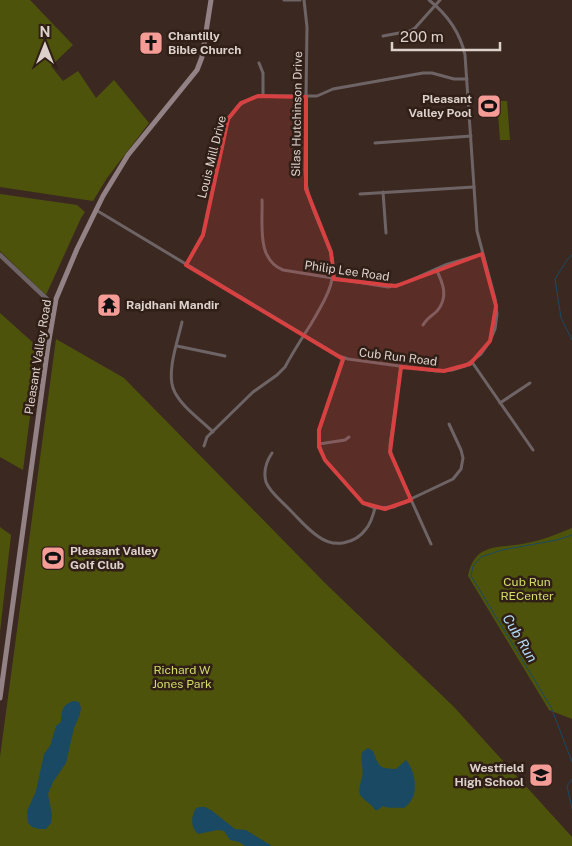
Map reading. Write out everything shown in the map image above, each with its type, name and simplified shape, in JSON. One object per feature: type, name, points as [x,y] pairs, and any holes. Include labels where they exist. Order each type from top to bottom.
[{"type":"main road","name":"Pleasant Valley Road","points":[[0,698],[55,304],[76,251],[96,210],[128,155],[198,70],[202,57],[211,0]]},
{"type":"street","points":[[284,0],[302,0]]},
{"type":"street","name":"Silas Hutchinson Drive","points":[[204,446],[212,432],[253,392],[281,371],[327,296],[333,279],[334,264],[331,252],[306,189],[307,19],[302,0]]},
{"type":"street","name":"Cub Run Road","points":[[96,210],[344,358],[401,367],[444,371],[460,368],[472,362],[481,354],[490,341],[495,329],[497,318],[495,299],[477,231],[467,79],[462,44],[453,24],[429,0]]},
{"type":"street","points":[[383,36],[410,31],[415,28],[440,0]]},
{"type":"street","points":[[259,63],[263,71],[263,96]]},
{"type":"street","name":"Louis Mill Drive","points":[[186,265],[203,235],[230,116],[241,103],[263,96],[317,96],[333,89],[423,73],[432,73],[454,79],[467,79]]},
{"type":"street","points":[[375,143],[471,136]]},
{"type":"street","points":[[360,194],[474,186]]},
{"type":"street","points":[[383,192],[386,233]]},
{"type":"street","name":"Philip Lee Road","points":[[262,200],[264,249],[272,264],[283,270],[388,286],[402,284],[436,269],[482,254]]},
{"type":"street","points":[[0,255],[50,302],[55,304]]},
{"type":"street","points":[[423,325],[426,319],[438,310],[444,297],[443,283],[436,269]]},
{"type":"street","points":[[182,322],[171,371],[173,388],[181,401],[212,432]]},
{"type":"street","points":[[177,346],[225,356]]},
{"type":"street","points":[[344,358],[320,426],[319,444],[325,460],[363,503],[375,508],[391,508],[453,479],[461,469],[463,461],[462,452],[449,424]]},
{"type":"street","points":[[472,362],[533,450]]},
{"type":"street","points":[[401,367],[390,452],[431,544]]},
{"type":"street","points":[[500,403],[530,382]]},
{"type":"street","points":[[319,444],[345,440],[349,437]]},
{"type":"street","points":[[272,453],[267,462],[265,472],[268,486],[313,533],[323,540],[339,544],[358,538],[368,528],[375,508]]},
{"type":"highlighted area","points":[[258,96],[306,97],[306,189],[331,252],[334,279],[396,286],[482,254],[496,306],[490,341],[470,364],[444,371],[401,367],[390,452],[411,500],[385,509],[363,503],[325,460],[319,447],[319,430],[343,359],[186,265],[203,235],[228,119],[241,103]]},
{"type":"green space","points":[[0,0],[30,0],[73,45],[51,66],[63,81],[78,71],[96,98],[114,80],[149,123],[107,178],[93,201],[0,187]]},
{"type":"green space","points":[[497,101],[507,101],[510,140],[500,140]]},
{"type":"green space","points":[[0,194],[77,205],[85,212],[46,295],[0,251]]},
{"type":"green space","points":[[0,313],[39,348],[23,470],[0,457]]},
{"type":"green space","name":"Richard W Jones Park","points":[[56,339],[124,378],[325,583],[454,707],[572,837],[572,846],[0,846],[0,757]]},
{"type":"green space","points":[[0,527],[11,535],[0,632]]},
{"type":"green space","name":"Cub Run RECenter","points":[[572,528],[572,719],[549,710],[468,576],[471,565],[476,557],[483,552],[498,547],[539,540]]},
{"type":"water","points":[[74,701],[79,702],[80,714],[74,728],[66,763],[53,782],[48,794],[52,815],[51,823],[46,829],[32,827],[28,823],[27,811],[36,791],[44,754],[50,746],[56,726],[61,722],[63,708]]},
{"type":"water","points":[[368,748],[373,751],[378,763],[382,767],[396,769],[406,760],[409,764],[415,790],[411,800],[404,808],[383,806],[375,810],[361,796],[359,789],[362,774],[362,752]]},
{"type":"water","points":[[200,807],[211,810],[235,829],[246,830],[272,846],[245,846],[230,840],[224,831],[218,830],[198,834],[195,831],[192,818],[196,808]]},
{"type":"waterway","name":"Cub Run","points":[[572,255],[555,279],[561,318],[572,340]]},
{"type":"waterway","name":"Cub Run","points":[[572,535],[557,540],[502,550],[481,557],[473,566],[471,576],[551,707],[572,762]]},
{"type":"waterway","name":"Cub Run","points":[[572,779],[567,786],[572,809]]},
{"type":"place","name":"Chantilly Bible Church","points":[[151,43]]},
{"type":"place","name":"Pleasant Valley Pool","points":[[489,106]]},
{"type":"place","name":"Rajdhani Mandir","points":[[109,305]]},
{"type":"place","name":"Pleasant Valley Golf Club","points":[[53,558]]},
{"type":"place","name":"Westfield High School","points":[[541,775]]}]
